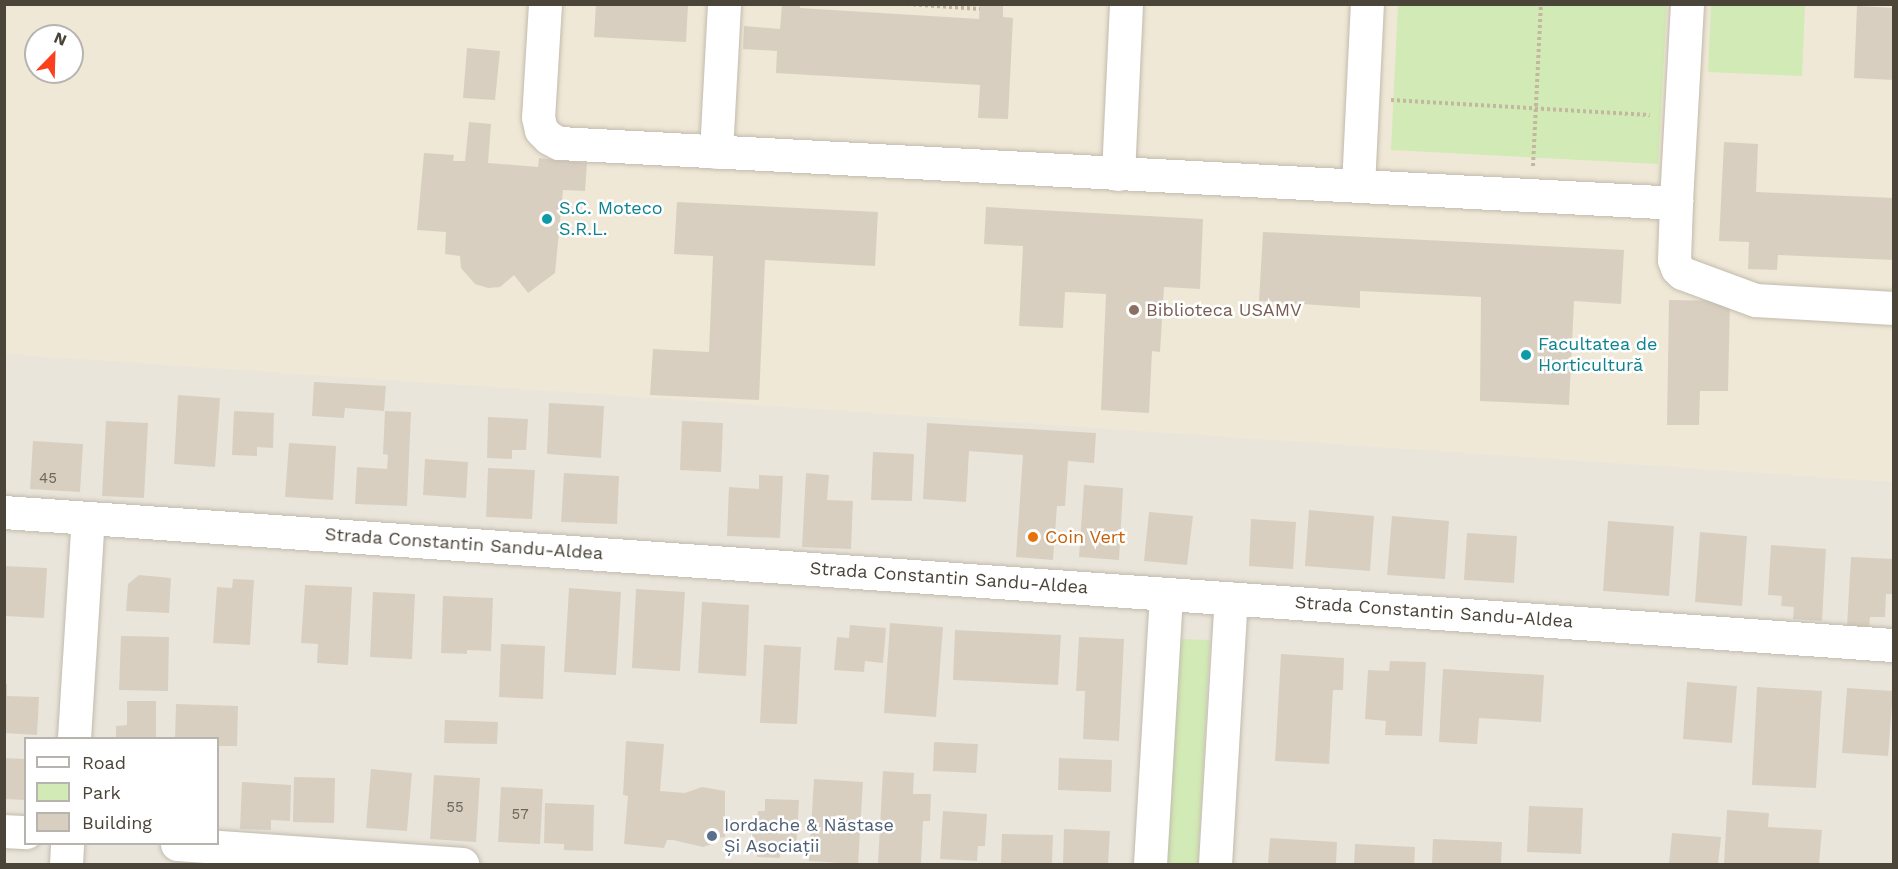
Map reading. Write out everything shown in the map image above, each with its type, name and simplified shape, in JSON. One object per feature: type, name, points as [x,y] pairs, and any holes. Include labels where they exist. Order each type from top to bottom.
[{"type":"street","points":[[545,4],[538,117],[541,130],[549,138],[559,143],[1676,203]]},
{"type":"street","points":[[716,152],[724,4]]},
{"type":"street","points":[[1118,174],[1126,4]]},
{"type":"street","points":[[1358,186],[1367,4]]},
{"type":"street","points":[[1688,4],[1674,260],[1682,273],[1755,300],[1893,308]]},
{"type":"street","name":"Strada Constantin Sandu-Aldea","points":[[4,512],[1893,645]]},
{"type":"street","points":[[74,737],[88,518]]},
{"type":"street","points":[[1150,864],[1166,594]]},
{"type":"street","points":[[1215,864],[1231,598]]},
{"type":"street","points":[[4,831],[24,832]]},
{"type":"street","points":[[66,864],[67,845]]},
{"type":"street","points":[[204,845],[462,864]]},
{"type":"path","points":[[907,4],[980,9]]},
{"type":"path","points":[[1532,194],[1541,4]]},
{"type":"path","points":[[1362,98],[1681,117]]},
{"type":"shaded area","points":[[4,5],[1893,5],[1893,482],[5,354]]},
{"type":"shaded area","points":[[5,5],[1893,5],[1893,864],[5,864]]},
{"type":"green space","points":[[1398,5],[1667,5],[1658,164],[1391,150]]},
{"type":"green space","points":[[1711,5],[1805,5],[1802,76],[1708,72]]},
{"type":"green space","points":[[1179,639],[1210,640],[1198,864],[1167,864]]},
{"type":"building","points":[[596,4],[688,4],[686,42],[594,37]]},
{"type":"building","points":[[782,4],[800,4],[800,8],[979,19],[980,4],[1003,4],[1003,17],[1013,18],[1008,119],[978,118],[980,85],[776,73],[777,51],[743,49],[744,26],[780,29]]},
{"type":"building","points":[[1857,6],[1894,8],[1894,80],[1854,78]]},
{"type":"building","points":[[467,48],[500,51],[495,100],[463,98]]},
{"type":"building","points":[[469,122],[491,124],[488,163],[538,167],[539,158],[587,163],[585,191],[563,190],[555,273],[528,293],[514,275],[500,287],[488,288],[475,284],[461,268],[460,256],[445,254],[446,232],[417,230],[424,153],[454,155],[453,161],[465,161]]},
{"type":"building","points":[[1724,142],[1758,144],[1756,192],[1894,198],[1894,260],[1778,255],[1777,270],[1748,269],[1749,242],[1719,241]]},
{"type":"building","points":[[677,202],[878,212],[875,266],[765,260],[759,400],[650,395],[653,349],[709,352],[713,256],[674,254]]},
{"type":"building","name":"Biblioteca USAMV","points":[[986,207],[1203,219],[1200,289],[1164,287],[1160,352],[1152,351],[1149,413],[1101,410],[1106,294],[1065,292],[1063,328],[1019,326],[1023,246],[984,244]]},
{"type":"building","name":"Facultatea de Horticultură","points":[[1263,232],[1624,250],[1621,304],[1574,301],[1569,405],[1480,401],[1481,297],[1360,291],[1360,308],[1259,301]]},
{"type":"building","points":[[1669,300],[1730,301],[1728,391],[1700,391],[1699,425],[1667,425]]},
{"type":"building","points":[[314,382],[386,386],[384,411],[345,408],[344,418],[312,416]]},
{"type":"building","points":[[178,395],[220,398],[215,467],[174,464]]},
{"type":"building","points":[[549,403],[604,406],[601,458],[547,454]]},
{"type":"building","points":[[234,411],[274,413],[273,448],[257,447],[257,456],[232,455]]},
{"type":"building","points":[[385,411],[411,412],[407,506],[355,504],[357,467],[387,469],[388,455],[383,454]]},
{"type":"building","points":[[488,417],[528,419],[526,450],[512,450],[512,459],[487,458]]},
{"type":"building","points":[[106,421],[148,423],[144,498],[102,496]]},
{"type":"building","points":[[682,421],[723,423],[721,472],[680,470]]},
{"type":"building","points":[[927,423],[1096,433],[1094,463],[1068,461],[1065,506],[1057,506],[1053,560],[1016,557],[1023,455],[969,451],[966,502],[923,499]]},
{"type":"building","points":[[33,441],[83,444],[80,492],[30,489]]},
{"type":"building","points":[[289,443],[336,446],[333,500],[285,497]]},
{"type":"building","points":[[873,452],[914,454],[912,501],[871,500]]},
{"type":"building","points":[[425,459],[468,462],[466,498],[423,495]]},
{"type":"building","points":[[488,468],[535,470],[532,519],[486,517]]},
{"type":"building","points":[[564,473],[619,476],[617,524],[561,522]]},
{"type":"building","points":[[806,473],[829,475],[827,500],[853,501],[851,549],[802,547]]},
{"type":"building","points":[[759,475],[783,476],[780,538],[727,536],[729,487],[759,489]]},
{"type":"building","points":[[1084,485],[1123,488],[1119,560],[1079,557]]},
{"type":"building","points":[[1309,510],[1374,516],[1370,571],[1305,566]]},
{"type":"building","points":[[1149,512],[1193,516],[1187,565],[1144,561]]},
{"type":"building","points":[[1392,516],[1449,521],[1445,579],[1387,575]]},
{"type":"building","points":[[1251,519],[1296,522],[1293,569],[1249,566]]},
{"type":"building","points":[[1608,521],[1674,526],[1669,596],[1603,591]]},
{"type":"building","points":[[1700,532],[1747,536],[1742,606],[1695,602]]},
{"type":"building","points":[[1467,533],[1517,536],[1514,583],[1464,580]]},
{"type":"building","points":[[1771,545],[1826,549],[1822,621],[1793,619],[1794,607],[1781,606],[1782,596],[1768,595]]},
{"type":"building","points":[[1851,557],[1894,559],[1894,594],[1886,594],[1885,617],[1870,617],[1869,627],[1847,626]]},
{"type":"building","points":[[5,566],[47,568],[44,618],[4,616]]},
{"type":"building","points":[[139,575],[171,578],[169,613],[126,611],[128,584]]},
{"type":"building","points":[[233,579],[254,580],[250,645],[213,643],[217,587],[232,588]]},
{"type":"building","points":[[305,585],[352,587],[348,665],[317,663],[318,644],[301,643]]},
{"type":"building","points":[[569,588],[621,592],[616,675],[564,672]]},
{"type":"building","points":[[636,589],[685,592],[680,671],[632,668]]},
{"type":"building","points":[[373,592],[415,594],[412,659],[370,657]]},
{"type":"building","points":[[443,596],[493,598],[491,651],[467,650],[467,654],[441,653]]},
{"type":"building","points":[[702,602],[749,605],[746,676],[698,673]]},
{"type":"building","points":[[890,623],[943,627],[936,717],[884,713]]},
{"type":"building","points":[[850,625],[886,628],[883,663],[865,661],[864,672],[834,670],[837,637],[849,638]]},
{"type":"building","points":[[955,630],[1061,635],[1058,685],[953,680]]},
{"type":"building","points":[[121,636],[169,637],[168,691],[119,690]]},
{"type":"building","points":[[1079,637],[1124,639],[1119,741],[1083,739],[1085,691],[1076,691]]},
{"type":"building","points":[[501,644],[545,646],[543,699],[499,697]]},
{"type":"building","points":[[764,645],[801,647],[797,724],[760,723]]},
{"type":"building","points":[[1281,654],[1344,658],[1343,690],[1333,690],[1329,764],[1275,761]]},
{"type":"building","points":[[1390,661],[1426,662],[1422,736],[1385,735],[1386,721],[1365,719],[1368,670],[1389,671]]},
{"type":"building","points":[[1443,669],[1544,675],[1541,722],[1479,718],[1477,744],[1439,742]]},
{"type":"building","points":[[1687,682],[1737,686],[1732,743],[1683,739]]},
{"type":"building","points":[[4,684],[7,684],[7,696],[39,697],[37,735],[4,733]]},
{"type":"building","points":[[1757,687],[1822,691],[1816,788],[1752,785]]},
{"type":"building","points":[[1847,688],[1893,691],[1888,756],[1842,753]]},
{"type":"building","points":[[127,701],[156,701],[156,737],[116,737],[116,726],[127,725]]},
{"type":"building","points":[[176,704],[238,706],[237,746],[219,746],[219,737],[175,737]]},
{"type":"building","points":[[445,720],[498,722],[497,744],[444,743]]},
{"type":"building","points":[[626,741],[664,744],[660,791],[685,793],[702,787],[725,791],[725,837],[703,847],[673,840],[667,840],[664,848],[624,844],[628,796],[623,795]]},
{"type":"building","points":[[934,742],[978,744],[976,773],[933,771]]},
{"type":"building","points":[[4,758],[24,759],[24,800],[4,799]]},
{"type":"building","points":[[1059,758],[1112,760],[1111,792],[1058,790]]},
{"type":"building","points":[[371,769],[412,773],[407,831],[366,828]]},
{"type":"building","points":[[883,771],[914,773],[913,794],[931,794],[930,821],[923,821],[921,864],[878,863]]},
{"type":"building","points":[[434,775],[480,778],[476,842],[430,839]]},
{"type":"building","points":[[294,777],[335,778],[334,823],[293,822]]},
{"type":"building","points":[[814,779],[863,782],[858,864],[809,861]]},
{"type":"building","points":[[242,782],[291,785],[290,821],[271,820],[271,830],[240,829]]},
{"type":"building","points":[[501,787],[543,789],[540,844],[498,842]]},
{"type":"building","points":[[765,799],[799,800],[796,851],[780,851],[780,858],[757,857],[757,845],[750,844],[751,821],[757,821],[758,811],[765,811]]},
{"type":"building","points":[[545,803],[594,805],[593,851],[564,850],[564,844],[544,843]]},
{"type":"building","points":[[1529,806],[1583,808],[1581,854],[1527,852]]},
{"type":"building","points":[[1727,810],[1769,813],[1768,827],[1822,830],[1819,864],[1724,864]]},
{"type":"building","points":[[943,811],[987,814],[985,846],[978,846],[977,861],[940,859]]},
{"type":"building","points":[[1064,829],[1110,831],[1108,864],[1063,864]]},
{"type":"building","points":[[1672,833],[1721,837],[1718,864],[1669,864]]},
{"type":"building","points":[[1002,834],[1053,835],[1052,864],[1001,864]]},
{"type":"building","points":[[1270,838],[1337,842],[1336,864],[1268,864]]},
{"type":"building","points":[[1433,839],[1502,842],[1501,864],[1432,864]]},
{"type":"building","points":[[1355,844],[1415,847],[1414,864],[1354,864]]},
{"type":"place","name":"S.C. Moteco S.R.L.","points":[[547,219]]},
{"type":"place","name":"Biblioteca USAMV","points":[[1134,310]]},
{"type":"place","name":"Facultatea de Horticultură","points":[[1526,355]]},
{"type":"place","name":"Coin Vert","points":[[1033,537]]},
{"type":"place","name":"Iordache & Năstase Și Asociații","points":[[712,836]]}]
